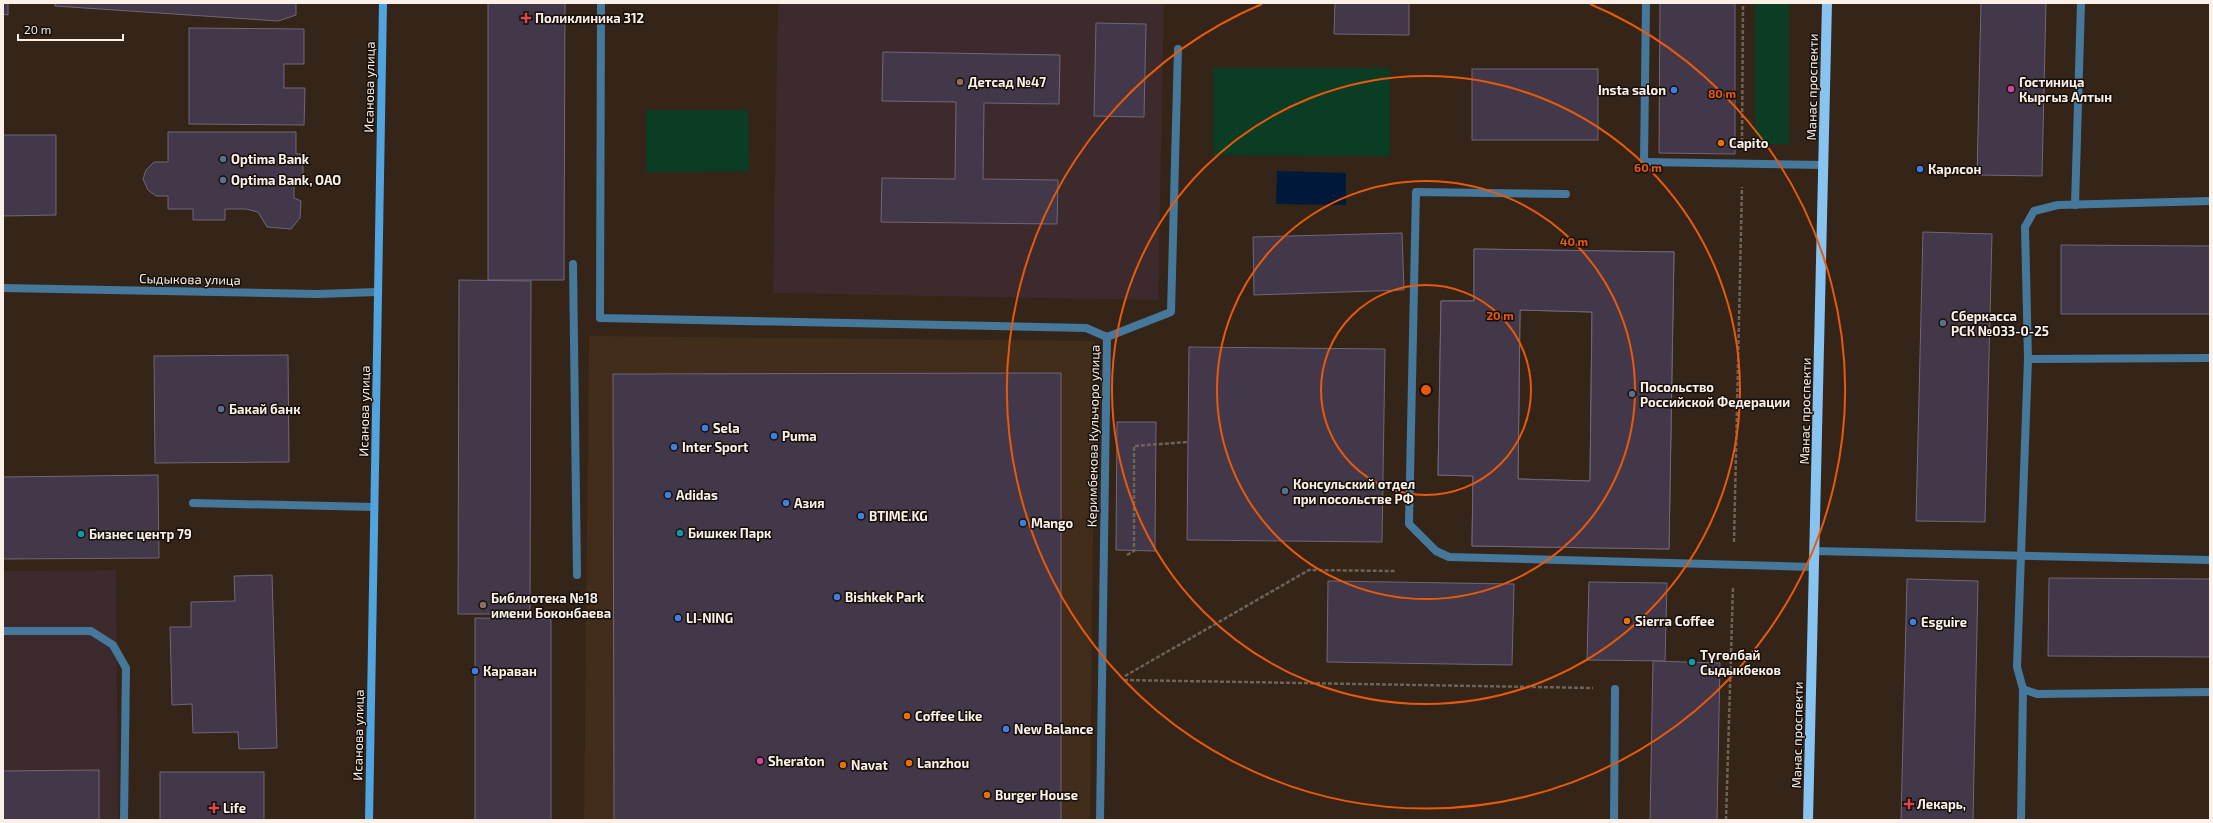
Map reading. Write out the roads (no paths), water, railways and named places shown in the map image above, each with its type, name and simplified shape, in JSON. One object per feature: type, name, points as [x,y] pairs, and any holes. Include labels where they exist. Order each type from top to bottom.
[{"type":"main road","name":"Манас проспекти","points":[[1808,820],[1827,3]]},
{"type":"street","name":"Исанова улица","points":[[369,820],[383,3]]},
{"type":"street","points":[[602,3],[600,318],[1086,328],[1107,337]]},
{"type":"street","points":[[1646,3],[1644,162],[1823,165]]},
{"type":"street","points":[[2075,205],[2081,3]]},
{"type":"street","name":"Керимбекова Кульчоро улица","points":[[1100,820],[1107,337],[1171,312],[1178,49]]},
{"type":"street","points":[[1566,194],[1416,192],[1409,524],[1436,551],[1449,558],[1814,567]]},
{"type":"street","points":[[2021,820],[2023,689],[2018,668],[2028,359],[2025,227],[2034,211],[2058,205],[2210,201]]},
{"type":"street","points":[[573,264],[577,575]]},
{"type":"street","name":"Сыдыкова улица","points":[[3,288],[317,294],[377,292]]},
{"type":"street","points":[[2028,359],[2210,358]]},
{"type":"street","points":[[194,503],[374,507]]},
{"type":"street","points":[[1815,551],[2210,560]]},
{"type":"street","points":[[3,631],[91,631],[113,645],[126,668],[124,820]]},
{"type":"street","points":[[1614,820],[1615,689]]},
{"type":"street","points":[[2023,689],[2037,694],[2210,692]]},
{"type":"water","points":[[1277,171],[1346,173],[1346,205],[1276,204]]},
{"type":"place","name":"Поликлиника 312","points":[[526,18]]},
{"type":"place","name":"Детсад №47","points":[[960,82]]},
{"type":"place","name":"Гостиница Кыргыз Алтын","points":[[2011,89]]},
{"type":"place","name":"Insta salon","points":[[1674,90]]},
{"type":"place","name":"Capito","points":[[1721,143]]},
{"type":"place","name":"Optima Bank","points":[[223,159]]},
{"type":"place","name":"Карлсон","points":[[1920,169]]},
{"type":"place","name":"Optima Bank, ОАО","points":[[223,180]]},
{"type":"place","name":"Сберкасса РСК №033-0-25","points":[[1943,323]]},
{"type":"place","name":"Посольство Российской Федерации","points":[[1632,394]]},
{"type":"place","name":"Бакай банк","points":[[221,409]]},
{"type":"place","name":"Sela","points":[[705,428]]},
{"type":"place","name":"Puma","points":[[774,436]]},
{"type":"place","name":"Inter Sport","points":[[674,447]]},
{"type":"place","name":"Консульский отдел при посольстве РФ","points":[[1285,491]]},
{"type":"place","name":"Adidas","points":[[668,495]]},
{"type":"place","name":"Азия","points":[[786,503]]},
{"type":"place","name":"BTIME.KG","points":[[861,516]]},
{"type":"place","name":"Mango","points":[[1023,523]]},
{"type":"place","name":"Бишкек Парк","points":[[680,533]]},
{"type":"place","name":"Бизнес центр 79","points":[[81,534]]},
{"type":"place","name":"Bishkek Park","points":[[837,597]]},
{"type":"place","name":"Библиотека №18 имени Боконбаева","points":[[483,605]]},
{"type":"place","name":"LI-NING","points":[[678,618]]},
{"type":"place","name":"Sierra Coffee","points":[[1627,621]]},
{"type":"place","name":"Esguire","points":[[1913,622]]},
{"type":"place","name":"Түгөлбай Сыдыкбеков","points":[[1692,662]]},
{"type":"place","name":"Караван","points":[[475,671]]},
{"type":"place","name":"Coffee Like","points":[[907,716]]},
{"type":"place","name":"New Balance","points":[[1006,729]]},
{"type":"place","name":"Sheraton","points":[[760,761]]},
{"type":"place","name":"Lanzhou","points":[[909,763]]},
{"type":"place","name":"Navat","points":[[843,765]]},
{"type":"place","name":"Burger House","points":[[987,795]]},
{"type":"place","name":"Лекарь,","points":[[1909,804]]},
{"type":"place","name":"Life","points":[[214,808]]}]
